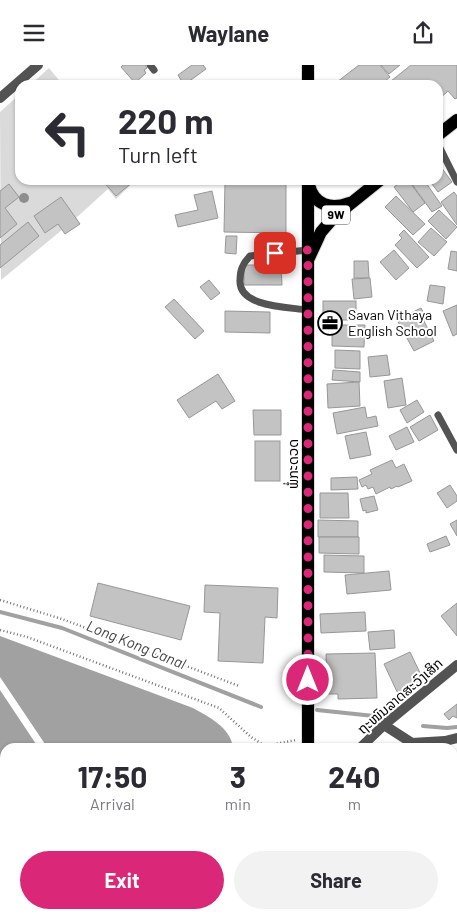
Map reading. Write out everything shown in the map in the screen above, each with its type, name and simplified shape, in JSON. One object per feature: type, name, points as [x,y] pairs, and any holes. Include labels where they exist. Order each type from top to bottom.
[{"type":"main road","points":[[308,65],[308,80]]},
{"type":"main road","points":[[443,131],[457,120]]},
{"type":"main road","name":"ພໍ່ກະດວດ","points":[[308,185],[308,743]]},
{"type":"main road","points":[[309,185],[312,195],[325,205],[334,207],[351,203]]},
{"type":"main road","name":"9W","points":[[308,257],[321,232],[334,217],[374,185]]},
{"type":"street","points":[[21,80],[38,65]]},
{"type":"street","points":[[0,98],[15,85]]},
{"type":"street","name":"ຖະໜົນລາດສະວົງເສິກ","points":[[365,743],[384,725],[457,665]]},
{"type":"street","points":[[384,725],[411,743]]},
{"type":"street","points":[[430,743],[457,738]]},
{"type":"lane","points":[[443,154],[457,181]]},
{"type":"lane","points":[[307,310],[256,302],[243,293],[240,288],[240,271],[244,262],[250,256],[308,257]]},
{"type":"lane","points":[[438,415],[457,450]]},
{"type":"path","points":[[0,600],[62,619],[239,686]]},
{"type":"path","points":[[0,630],[27,637],[218,708],[259,743]]},
{"type":"shaded area","points":[[49,68],[59,80],[36,80]]},
{"type":"shaded area","points":[[15,98],[15,185],[131,185],[116,199],[108,189],[76,218],[80,224],[65,234],[62,230],[1,280],[0,112]]},
{"type":"shaded area","points":[[0,636],[193,708],[218,723],[228,734],[232,743],[44,743],[0,677]]},
{"type":"shaded area","points":[[0,690],[35,743],[0,743]]},
{"type":"building","points":[[123,65],[145,65],[147,68],[144,70],[146,73],[138,80],[132,80],[121,67]]},
{"type":"building","points":[[192,65],[203,65],[206,69],[191,80],[181,80],[178,75]]},
{"type":"building","points":[[359,65],[380,65],[390,77],[386,80],[340,80]]},
{"type":"building","points":[[381,65],[400,65],[389,74]]},
{"type":"building","points":[[411,65],[457,65],[457,98],[455,99],[448,91],[443,96],[443,80],[392,80]]},
{"type":"building","points":[[443,170],[452,182],[438,192],[433,185],[443,185]]},
{"type":"building","points":[[9,184],[19,197],[5,208],[17,224],[0,238],[0,191]]},
{"type":"building","points":[[106,185],[129,185],[116,196]]},
{"type":"building","points":[[225,185],[286,185],[286,233],[224,232]]},
{"type":"building","points":[[397,185],[412,185],[425,203],[413,212],[394,187]]},
{"type":"building","points":[[413,185],[427,185],[442,206],[432,212]]},
{"type":"building","points":[[212,191],[218,218],[178,227],[175,215],[198,210],[194,195]]},
{"type":"building","points":[[454,192],[457,196],[457,225],[441,202]]},
{"type":"building","points":[[396,196],[425,224],[413,235],[385,207]]},
{"type":"building","points":[[61,197],[80,224],[65,234],[58,224],[45,233],[34,216]]},
{"type":"building","points":[[439,210],[457,227],[446,239],[428,221]]},
{"type":"building","points":[[28,222],[39,236],[0,268],[0,245]]},
{"type":"building","points":[[431,228],[447,242],[434,256],[418,242]]},
{"type":"building","points":[[404,230],[429,257],[417,268],[395,245],[402,238],[399,235]]},
{"type":"building","points":[[226,236],[237,236],[236,254],[225,253]]},
{"type":"building","points":[[394,250],[409,268],[396,280],[380,262]]},
{"type":"building","points":[[451,251],[457,252],[457,271],[448,269]]},
{"type":"building","points":[[354,261],[368,261],[369,278],[354,278]]},
{"type":"building","points":[[244,265],[281,265],[282,285],[244,285]]},
{"type":"building","points":[[370,278],[372,297],[354,299],[352,279]]},
{"type":"building","points":[[209,280],[220,293],[211,300],[200,287]]},
{"type":"building","points":[[430,285],[445,287],[443,304],[427,301]]},
{"type":"building","points":[[174,299],[204,331],[195,339],[165,307]]},
{"type":"building","points":[[323,301],[356,301],[356,320],[323,320]]},
{"type":"building","points":[[457,305],[457,334],[453,336],[443,311]]},
{"type":"building","points":[[421,308],[427,319],[424,321],[434,341],[414,351],[397,320]]},
{"type":"building","points":[[225,311],[270,312],[270,333],[225,332]]},
{"type":"building","points":[[332,325],[365,325],[364,347],[332,346]]},
{"type":"building","points":[[335,350],[360,351],[360,369],[335,368]]},
{"type":"building","points":[[387,355],[390,375],[370,377],[368,357]]},
{"type":"building","points":[[333,370],[360,372],[360,382],[332,380]]},
{"type":"building","points":[[218,374],[235,401],[222,409],[216,401],[189,418],[177,400]]},
{"type":"building","points":[[402,378],[406,405],[388,408],[384,381]]},
{"type":"building","points":[[359,382],[360,406],[328,408],[327,384]]},
{"type":"building","points":[[417,400],[424,412],[407,423],[400,410]]},
{"type":"building","points":[[365,407],[367,418],[376,416],[378,426],[337,434],[333,413]]},
{"type":"building","points":[[253,410],[281,410],[281,435],[254,435]]},
{"type":"building","points":[[430,415],[438,430],[419,441],[410,427]]},
{"type":"building","points":[[407,427],[414,442],[396,450],[389,436]]},
{"type":"building","points":[[366,432],[371,455],[350,459],[345,436]]},
{"type":"building","points":[[255,441],[280,441],[280,481],[255,481]]},
{"type":"building","points":[[392,460],[396,468],[404,464],[412,481],[391,489],[390,487],[376,494],[373,487],[368,489],[366,485],[362,487],[359,480],[372,474],[370,470]]},
{"type":"building","points":[[357,477],[358,489],[331,490],[331,478]]},
{"type":"building","points":[[450,485],[457,496],[457,501],[447,508],[437,493]]},
{"type":"building","points":[[320,493],[348,493],[349,518],[320,518]]},
{"type":"building","points":[[374,496],[378,510],[366,513],[366,510],[363,511],[360,499]]},
{"type":"building","points":[[318,520],[358,521],[358,537],[318,537]]},
{"type":"building","points":[[457,520],[457,536],[450,524]]},
{"type":"building","points":[[446,536],[450,545],[430,552],[427,544]]},
{"type":"building","points":[[319,537],[359,537],[359,554],[319,553]]},
{"type":"building","points":[[324,555],[364,556],[364,573],[324,572]]},
{"type":"building","points":[[389,571],[391,590],[347,594],[345,575]]},
{"type":"building","points":[[98,583],[190,606],[181,640],[90,616]]},
{"type":"building","points":[[205,585],[278,588],[277,618],[265,617],[263,663],[218,661],[220,613],[204,612]]},
{"type":"building","points":[[457,603],[457,636],[441,616]]},
{"type":"building","points":[[365,612],[366,631],[321,633],[320,614]]},
{"type":"building","points":[[394,630],[395,648],[370,650],[368,632]]},
{"type":"building","points":[[410,652],[423,679],[400,698],[384,664]]},
{"type":"building","points":[[375,653],[377,698],[338,699],[338,694],[327,694],[326,654]]},
{"type":"building","points":[[457,704],[457,718],[453,716],[449,720],[444,714]]},
{"type":"waterway","name":"Long Kong Canal","points":[[0,612],[62,628],[261,707]]},
{"type":"waterway","name":"Long Kong Canal","points":[[317,710],[374,716]]},
{"type":"waterway","name":"Long Kong Canal","points":[[423,726],[457,727]]},
{"type":"place","name":"Savan Vithaya English School","points":[[330,323]]},
{"type":"route","points":[[275,253],[308,250],[308,680]]}]
